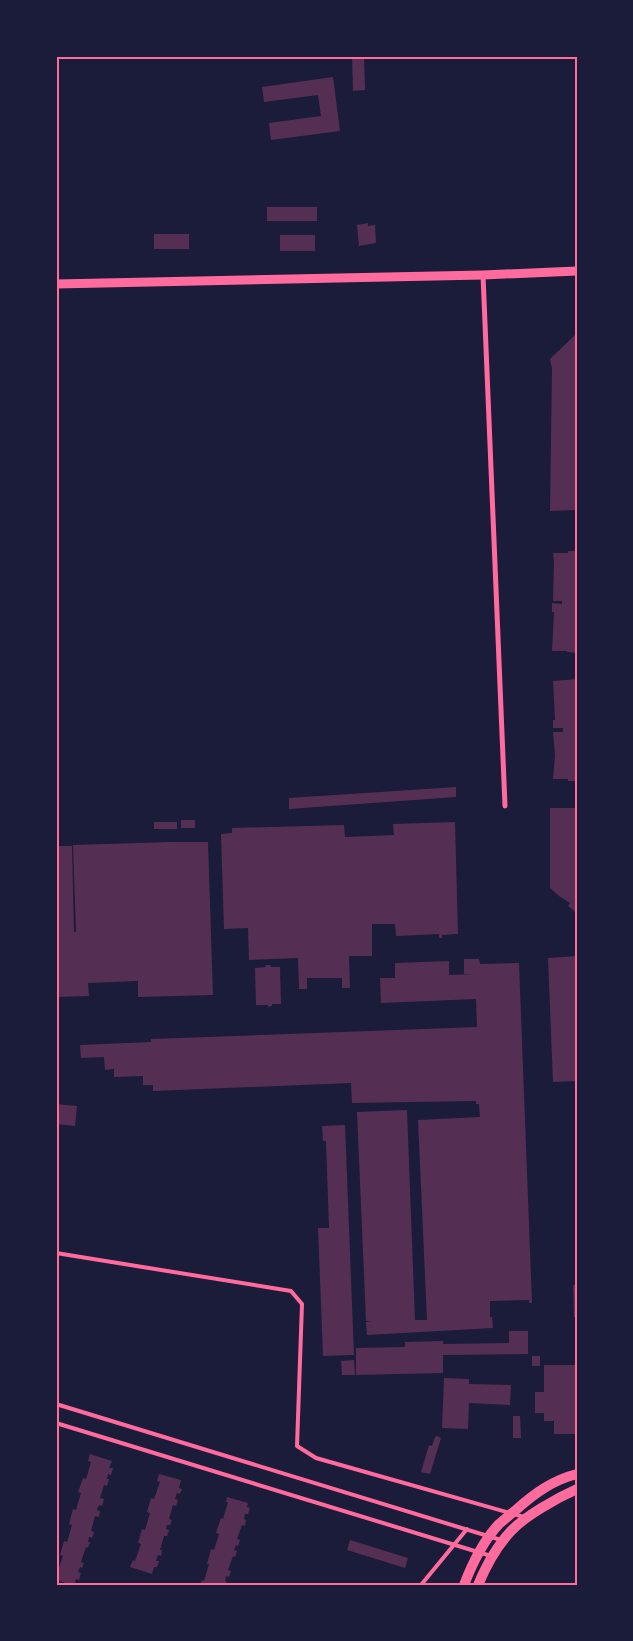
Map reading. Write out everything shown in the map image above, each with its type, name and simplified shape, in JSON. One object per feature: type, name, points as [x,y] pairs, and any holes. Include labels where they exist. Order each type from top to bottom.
[{"type":"main road","points":[[464,1585],[471,1568],[499,1524],[532,1496],[552,1483],[577,1474]]},
{"type":"main road","points":[[478,1585],[492,1557],[512,1530],[527,1518],[577,1489]]},
{"type":"street","points":[[56,284],[483,275],[577,271]]},
{"type":"street","points":[[483,275],[504,806]]},
{"type":"lane","points":[[56,1253],[291,1291],[302,1304],[297,1446],[316,1458],[527,1518]]},
{"type":"lane","points":[[56,1404],[503,1540]]},
{"type":"lane","points":[[56,1423],[492,1557]]},
{"type":"lane","points":[[421,1585],[467,1529]]},
{"type":"building","points":[[352,56],[364,56],[365,90],[353,91]]},
{"type":"building","points":[[333,77],[340,131],[271,140],[269,123],[321,116],[318,95],[264,102],[262,87]]},
{"type":"building","points":[[267,207],[317,207],[317,221],[267,221]]},
{"type":"building","points":[[368,223],[368,226],[375,225],[376,243],[359,246],[357,225]]},
{"type":"building","points":[[154,234],[189,234],[189,249],[154,249]]},
{"type":"building","points":[[280,235],[315,235],[315,251],[280,251]]},
{"type":"building","points":[[577,333],[577,510],[550,511],[552,369],[550,359]]},
{"type":"building","points":[[568,551],[577,551],[577,653],[552,651],[554,612],[552,612],[552,603],[562,604],[562,601],[553,601],[553,553],[568,553]]},
{"type":"building","points":[[577,679],[577,781],[553,779],[555,755],[553,732],[563,732],[563,728],[553,728],[553,720],[555,720],[553,681]]},
{"type":"building","points":[[456,787],[456,797],[289,809],[289,798]]},
{"type":"building","points":[[550,808],[577,808],[577,913],[568,906],[570,903],[550,888]]},
{"type":"building","points":[[181,820],[195,820],[195,828],[181,828]]},
{"type":"building","points":[[154,822],[177,822],[177,829],[154,829]]},
{"type":"building","points":[[455,822],[458,934],[442,935],[442,938],[439,938],[439,934],[396,936],[395,924],[372,924],[372,956],[349,956],[350,988],[342,988],[342,978],[307,978],[307,989],[299,989],[298,958],[249,960],[248,928],[224,929],[221,834],[232,833],[232,828],[344,825],[345,837],[394,835],[393,824]]},
{"type":"building","points":[[208,842],[213,995],[138,997],[138,981],[88,983],[89,996],[56,997],[56,846],[72,846],[74,932],[76,932],[73,845]]},
{"type":"building","points":[[577,956],[577,1081],[553,1082],[548,958]]},
{"type":"building","points":[[464,959],[479,959],[480,964],[519,963],[532,1303],[529,1303],[529,1300],[490,1301],[490,1317],[492,1317],[493,1328],[367,1335],[366,1322],[372,1321],[366,1321],[357,1112],[407,1110],[415,1320],[427,1320],[418,1120],[480,1117],[479,1104],[476,1104],[476,1101],[352,1103],[351,1083],[153,1091],[153,1085],[143,1085],[143,1076],[114,1077],[114,1069],[105,1070],[104,1057],[81,1058],[80,1045],[151,1042],[151,1039],[477,1027],[476,999],[381,1003],[380,978],[395,978],[395,963],[449,961],[449,975],[475,974],[464,974]]},
{"type":"building","points":[[266,965],[280,967],[281,1004],[272,1004],[272,1006],[268,1007],[268,1005],[256,1005],[255,968],[266,967]]},
{"type":"building","points":[[56,1104],[77,1106],[75,1126],[56,1124]]},
{"type":"building","points":[[345,1125],[354,1355],[323,1356],[318,1228],[329,1228],[326,1141],[323,1141],[322,1126]]},
{"type":"building","points":[[573,1285],[577,1285],[577,1317],[574,1317]]},
{"type":"building","points":[[509,1331],[528,1331],[528,1354],[443,1355],[443,1373],[356,1375],[356,1348],[405,1347],[405,1342],[443,1341],[443,1344],[509,1343]]},
{"type":"building","points":[[532,1356],[540,1356],[540,1366],[532,1366]]},
{"type":"building","points":[[354,1360],[355,1375],[342,1375],[341,1361]]},
{"type":"building","points":[[544,1365],[577,1365],[577,1434],[554,1434],[554,1421],[544,1421],[544,1413],[535,1413],[535,1392],[544,1392]]},
{"type":"building","points":[[444,1378],[469,1379],[469,1384],[511,1385],[510,1405],[469,1403],[468,1429],[442,1428]]},
{"type":"building","points":[[513,1416],[520,1416],[521,1438],[513,1438]]},
{"type":"building","points":[[437,1436],[441,1438],[430,1474],[421,1472],[429,1445],[432,1446]]},
{"type":"building","points":[[90,1454],[112,1461],[109,1468],[113,1468],[111,1475],[108,1474],[107,1486],[104,1485],[100,1498],[104,1499],[102,1506],[99,1505],[97,1510],[100,1511],[99,1517],[95,1516],[91,1531],[94,1532],[92,1538],[89,1537],[88,1542],[90,1542],[88,1548],[86,1547],[81,1562],[84,1563],[78,1572],[81,1573],[79,1580],[76,1579],[74,1585],[71,1585],[56,1580],[56,1573],[63,1556],[60,1555],[64,1541],[67,1542],[72,1525],[69,1524],[73,1509],[76,1510],[81,1493],[78,1492],[83,1478],[86,1479],[91,1462],[88,1461]]},
{"type":"building","points":[[159,1474],[181,1480],[179,1488],[182,1489],[180,1494],[177,1493],[175,1499],[178,1500],[176,1506],[173,1505],[169,1519],[172,1520],[170,1525],[167,1525],[166,1529],[169,1530],[167,1536],[164,1536],[160,1550],[162,1550],[161,1556],[158,1555],[156,1561],[159,1561],[157,1567],[154,1567],[152,1574],[130,1567],[133,1560],[135,1561],[141,1544],[138,1543],[142,1529],[145,1530],[150,1513],[147,1512],[151,1498],[154,1499],[160,1482],[157,1481]]},
{"type":"building","points":[[227,1497],[248,1503],[247,1507],[250,1508],[248,1514],[245,1514],[245,1526],[242,1525],[237,1539],[240,1540],[234,1550],[237,1551],[228,1570],[231,1571],[229,1577],[226,1576],[226,1585],[200,1585],[202,1580],[204,1581],[211,1549],[214,1550],[219,1534],[216,1533],[221,1518],[223,1519],[228,1502],[226,1502]]},
{"type":"building","points":[[350,1540],[408,1558],[405,1568],[347,1550]]}]
